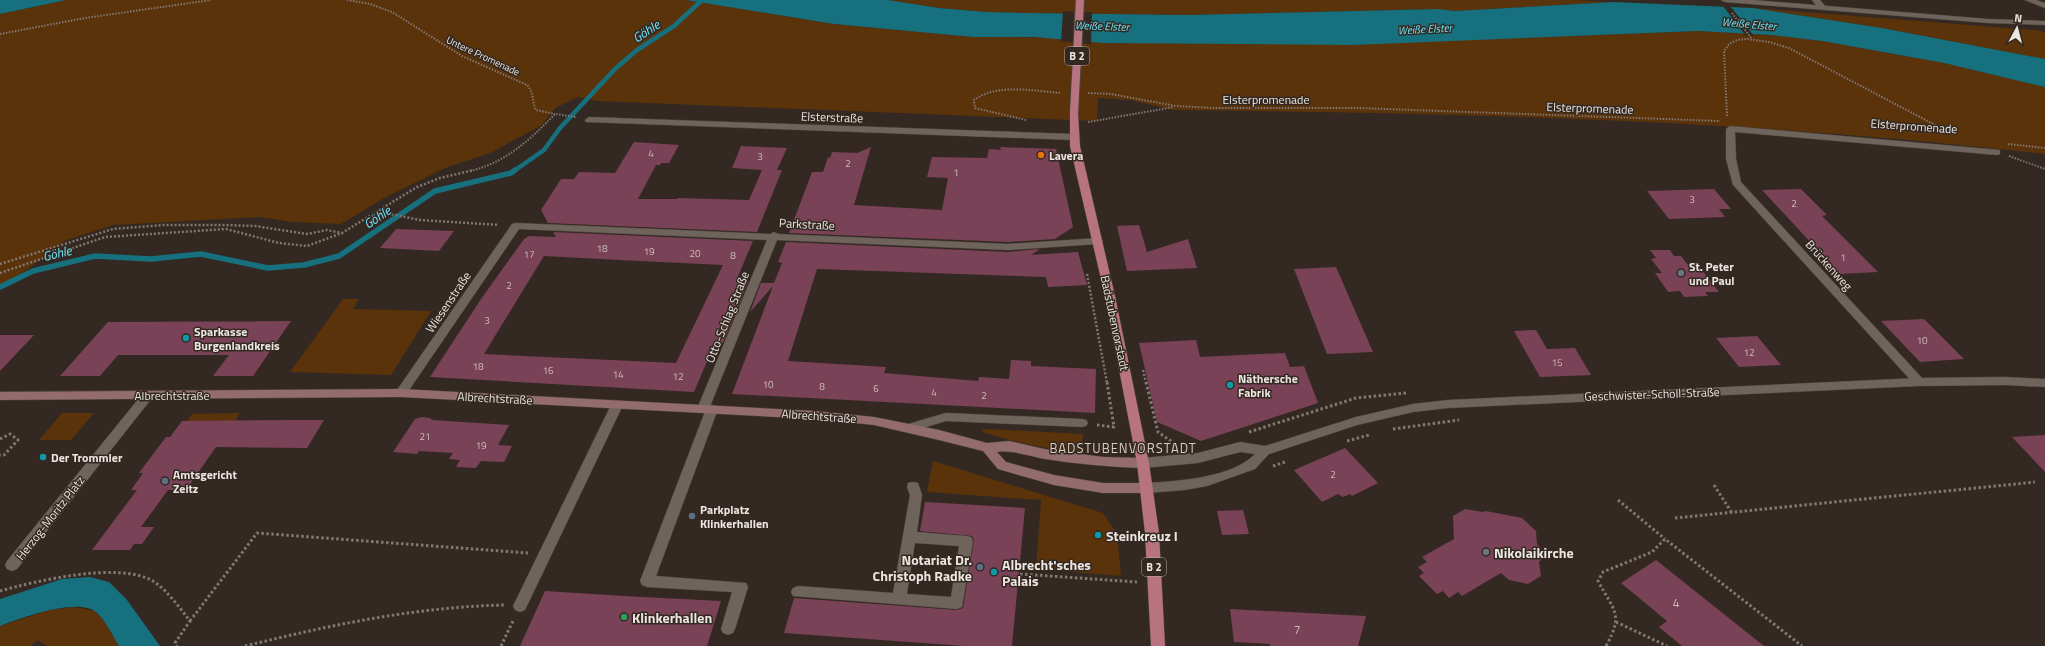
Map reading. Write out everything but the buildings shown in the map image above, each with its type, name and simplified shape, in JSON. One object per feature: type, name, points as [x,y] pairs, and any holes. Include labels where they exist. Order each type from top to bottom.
[{"type":"main road","name":"Badstubenvorstadt","points":[[1080,0],[1074,137],[1098,241],[1143,463],[1147,488],[1158,646]]},
{"type":"main road","name":"Albrechtstraße","points":[[0,396],[401,394],[707,409],[843,417],[910,428],[987,448],[1009,446],[1044,454],[1103,462],[1143,463]]},
{"type":"main road","points":[[987,448],[1002,466],[1054,480],[1098,488],[1147,488]]},
{"type":"street","points":[[1725,0],[1988,21],[2045,23]]},
{"type":"street","points":[[1816,0],[1822,8]]},
{"type":"street","points":[[2029,0],[2045,6]]},
{"type":"street","name":"Elsterstraße","points":[[589,120],[1074,137]]},
{"type":"street","name":"Brückenweg","points":[[1919,382],[1736,183],[1731,159],[1730,129],[1997,152]]},
{"type":"street","name":"Parkstraße","points":[[516,226],[1008,247],[1098,241]]},
{"type":"street","name":"Wiesenstraße","points":[[401,394],[516,226]]},
{"type":"street","name":"Otto-Schlag Straße","points":[[728,629],[741,588],[646,581],[707,409],[774,236]]},
{"type":"street","name":"Geschwister-Scholl-Straße","points":[[1147,488],[1185,485],[1230,474],[1250,466],[1265,451],[1356,421],[1393,412],[1448,404],[1919,382],[2004,381],[2045,384]]},
{"type":"street","name":"Herzog-Moritz Platz","points":[[12,565],[148,395]]},
{"type":"street","points":[[520,606],[544,554],[618,405]]},
{"type":"street","points":[[910,428],[946,417],[1082,423]]},
{"type":"street","name":"Geschwister-Scholl-Straße","points":[[1143,463],[1192,459],[1240,447],[1265,451]]},
{"type":"street","points":[[899,599],[916,495],[913,487]]},
{"type":"street","points":[[798,592],[957,603],[966,541],[910,537]]},
{"type":"path","points":[[0,34],[85,18],[211,0]]},
{"type":"path","name":"Untere Promenade","points":[[347,0],[370,4],[392,12],[462,56],[527,85],[531,89],[532,104],[536,110],[555,114]]},
{"type":"path","points":[[1732,13],[1752,38]]},
{"type":"path","name":"Elsterpromenade","points":[[1087,93],[1111,94],[1176,106],[1215,108],[1357,108],[1728,122],[1724,52],[1726,47],[1732,42],[1752,38],[1779,44],[1797,51],[1958,137],[1950,137]]},
{"type":"path","points":[[1032,122],[975,108],[974,100],[983,94],[995,91],[1064,93]]},
{"type":"path","points":[[1085,122],[1107,120],[1176,106]]},
{"type":"path","points":[[0,273],[105,237],[226,229],[280,243],[307,246],[342,233],[417,187],[440,178],[482,168],[504,158],[534,136],[555,114],[578,117]]},
{"type":"path","points":[[2001,143],[2045,148]]},
{"type":"path","points":[[1997,152],[2045,169]]},
{"type":"path","points":[[376,211],[420,220],[516,226]]},
{"type":"path","points":[[0,264],[113,229],[164,225],[224,225],[255,226],[307,234],[327,230],[342,233]]},
{"type":"path","points":[[1087,273],[1114,427]]},
{"type":"path","points":[[1389,430],[1420,424],[1465,419]]},
{"type":"path","points":[[1344,442],[1374,433]]},
{"type":"path","points":[[0,439],[10,434],[18,440],[4,455],[0,455]]},
{"type":"path","points":[[1270,467],[1292,459]]},
{"type":"path","points":[[1675,518],[2035,482]]},
{"type":"path","points":[[1714,485],[1732,513]]},
{"type":"path","points":[[1618,500],[1665,539],[1802,646]]},
{"type":"path","points":[[177,646],[175,643],[190,621],[257,533],[544,554]]},
{"type":"path","points":[[1606,646],[1615,630],[1617,616],[1598,581],[1603,572],[1652,552],[1665,539]]},
{"type":"path","points":[[0,591],[48,579],[75,575],[120,573],[138,574],[157,584],[190,621]]},
{"type":"path","points":[[1020,574],[1154,583]]},
{"type":"path","points":[[245,646],[318,628],[404,614],[466,607],[520,606],[501,646]]},
{"type":"path","points":[[1616,622],[1667,646]]},
{"type":"shaded area","points":[[66,0],[686,0],[834,24],[973,37],[1466,40],[1698,31],[1771,35],[1822,41],[1944,63],[2045,87],[2045,154],[1937,142],[1719,126],[1501,116],[1174,110],[1130,100],[1098,98],[1097,121],[598,101],[578,97],[555,108],[542,125],[490,153],[445,168],[384,198],[341,224],[293,222],[259,217],[113,225],[64,241],[16,278],[0,286],[0,14]]},
{"type":"shaded area","points":[[888,0],[1574,0],[1613,2],[1454,11],[1438,9],[1188,15],[987,12],[939,8]]},
{"type":"shaded area","points":[[1753,8],[2035,30],[2045,32],[2045,59],[1882,28]]},
{"type":"shaded area","points":[[343,299],[359,299],[353,309],[431,311],[391,375],[290,372]]},
{"type":"shaded area","points":[[62,413],[94,413],[71,440],[39,440]]},
{"type":"shaded area","points":[[240,413],[235,421],[187,421],[192,414]]},
{"type":"shaded area","points":[[980,430],[1083,434],[1082,452],[1061,451],[1014,441]]},
{"type":"shaded area","points":[[933,461],[1103,513],[1117,534],[1121,576],[1036,569],[1041,500],[927,492]]},
{"type":"shaded area","points":[[74,607],[95,611],[104,621],[119,646],[46,646],[38,640],[30,646],[0,646],[0,626],[49,610]]},
{"type":"water","points":[[0,0],[66,0],[0,14]]},
{"type":"water","name":"Weiße Elster","points":[[686,0],[888,0],[939,8],[987,12],[1188,15],[1438,9],[1454,11],[1613,2],[1753,8],[1882,28],[2045,59],[2045,87],[1944,63],[1822,41],[1771,35],[1698,31],[1352,45],[1103,43],[1034,37],[973,37],[834,24]]},
{"type":"water","points":[[90,577],[109,582],[127,600],[160,646],[119,646],[100,616],[88,608],[76,607],[49,610],[0,626],[0,599],[62,579]]},
{"type":"pier","points":[[1723,6],[1731,7],[1754,36],[1746,36]]},
{"type":"pier","points":[[1063,11],[1092,12],[1091,44],[1061,41]]},
{"type":"waterway","name":"Göhle","points":[[514,171],[544,150],[560,128],[615,69],[637,50],[674,26],[702,0]]},
{"type":"waterway","name":"Göhle","points":[[0,287],[33,271],[95,256],[151,259],[201,254],[268,268],[304,265],[339,256],[435,191],[511,173],[515,170]]},
{"type":"place","name":"Lavera","points":[[1041,155]]},
{"type":"place","name":"St. Peter und Paul","points":[[1681,273]]},
{"type":"place","name":"Sparkasse Burgenlandkreis","points":[[186,338]]},
{"type":"place","name":"Näthersche Fabrik","points":[[1230,385]]},
{"type":"place","name":"Der Trommler","points":[[43,457]]},
{"type":"place","name":"Amtsgericht Zeitz","points":[[165,481]]},
{"type":"place","name":"Parkplatz Klinkerhallen","points":[[692,516]]},
{"type":"place","name":"Steinkreuz I","points":[[1098,535]]},
{"type":"place","name":"Nikolaikirche","points":[[1486,552]]},
{"type":"place","name":"Notariat Dr. Christoph Radke","points":[[980,567]]},
{"type":"place","name":"Albrecht'sches Palais","points":[[994,572]]},
{"type":"place","name":"Klinkerhallen","points":[[624,617]]},
{"type":"district","name":"BADSTUBENVORSTADT","points":[[1123,448]]}]
